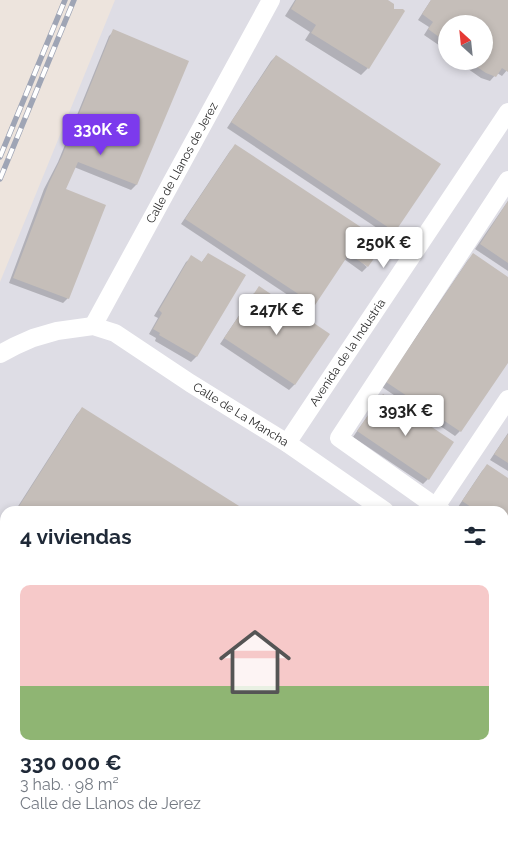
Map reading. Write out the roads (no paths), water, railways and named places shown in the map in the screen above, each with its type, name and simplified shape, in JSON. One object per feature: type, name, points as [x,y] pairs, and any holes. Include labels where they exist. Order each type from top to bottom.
[{"type":"street","name":"Calle de Llanos de Jerez","points":[[92,326],[272,0]]},
{"type":"street","name":"Avenida de la Industria","points":[[287,443],[508,112]]},
{"type":"street","points":[[432,506],[339,438],[508,180]]},
{"type":"street","points":[[0,354],[33,338],[57,331],[92,326]]},
{"type":"street","name":"Calle de La Mancha","points":[[92,326],[114,333],[287,443],[378,506]]},
{"type":"street","points":[[440,506],[508,399]]},
{"type":"railway","points":[[0,157],[65,0]]},
{"type":"railway","points":[[0,179],[74,0]]}]
